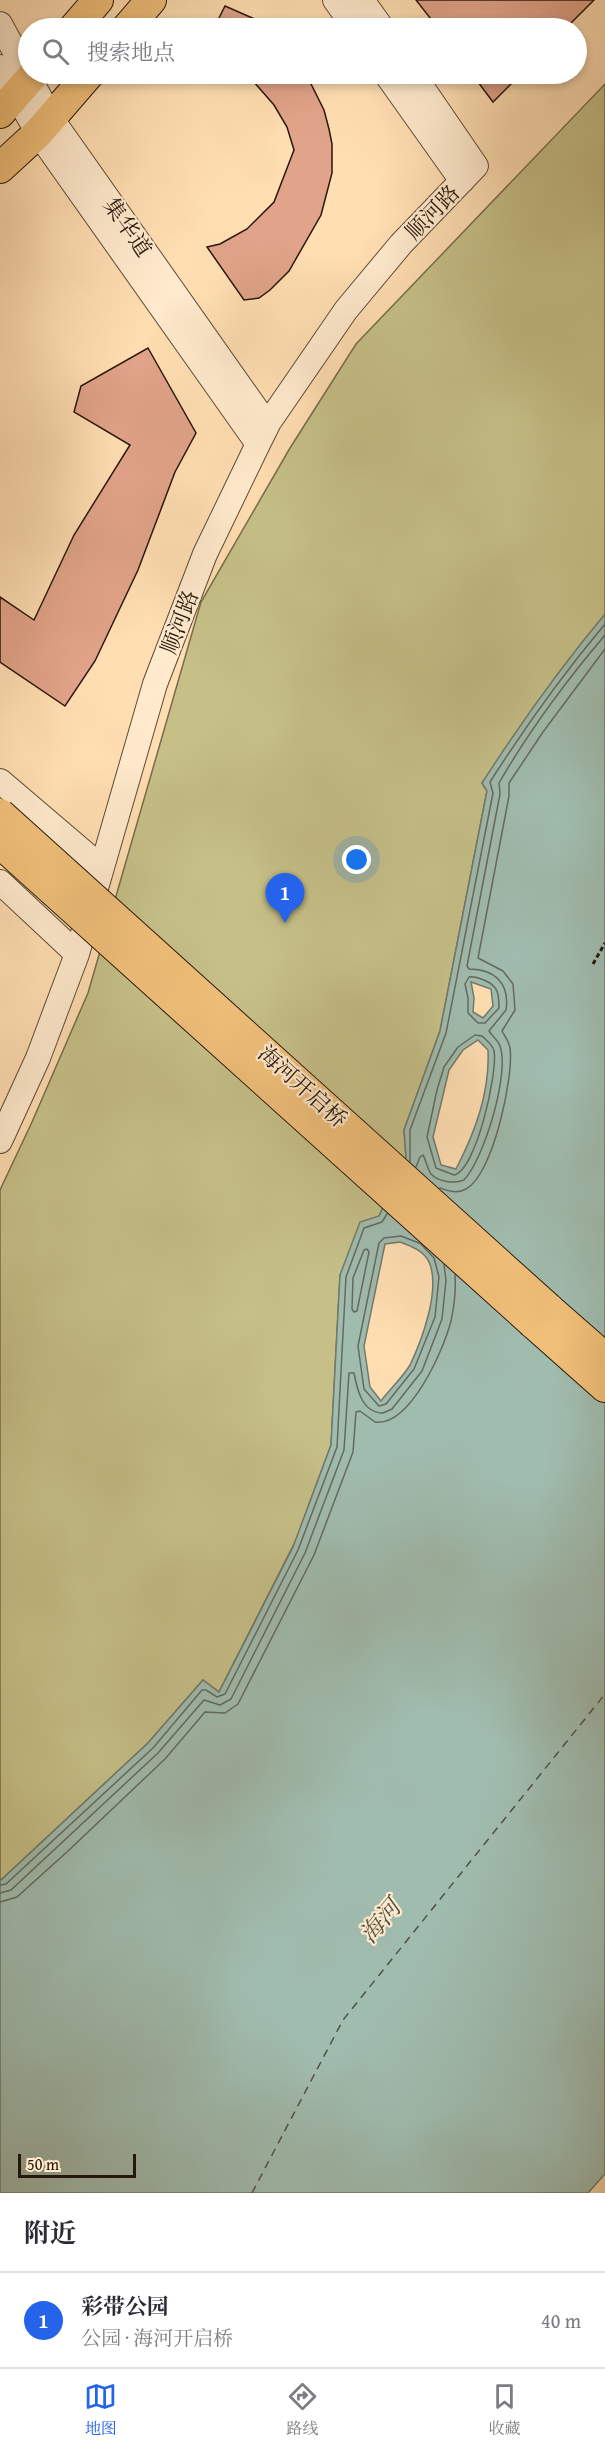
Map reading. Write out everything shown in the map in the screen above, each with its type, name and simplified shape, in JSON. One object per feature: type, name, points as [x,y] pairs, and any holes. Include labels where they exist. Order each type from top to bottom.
[{"type":"main road","points":[[83,18],[99,0]]},
{"type":"main road","points":[[136,18],[151,0]]},
{"type":"main road","points":[[0,168],[45,125],[80,84]]},
{"type":"main road","name":"海河开启桥","points":[[0,814],[605,1358]]},
{"type":"main road","name":"海河开启桥","points":[[0,843],[605,1387]]},
{"type":"street","points":[[335,0],[348,18]]},
{"type":"street","points":[[362,0],[375,18]]},
{"type":"street","name":"集华道","points":[[0,24],[20,91]]},
{"type":"street","name":"集华道","points":[[0,67],[45,125],[258,427]]},
{"type":"street","points":[[394,84],[465,168]]},
{"type":"street","points":[[419,84],[465,168]]},
{"type":"street","name":"顺河路","points":[[0,1141],[38,1058],[95,863],[155,684],[205,554],[258,427],[339,300],[394,234],[465,168]]},
{"type":"street","points":[[0,781],[95,863]]},
{"type":"street","points":[[0,882],[72,948]]},
{"type":"path","points":[[593,964],[605,943]]},
{"type":"shaded area","points":[[605,84],[605,678],[482,783],[487,791],[440,1031],[404,1130],[406,1157],[379,1216],[340,1275],[331,1445],[296,1540],[219,1692],[203,1680],[148,1743],[0,1881],[0,1190],[88,993],[201,602],[290,448],[356,344]]},
{"type":"water","name":"海河","points":[[605,614],[605,2174],[588,2193],[0,2193],[0,1881],[148,1743],[203,1680],[219,1692],[293,1547],[331,1445],[340,1275],[360,1222],[379,1216],[406,1157],[404,1130],[440,1031],[487,791],[482,783],[511,739]],"holes":[[[471,982],[491,989],[493,1006],[483,1018],[473,1012],[474,998]],[[478,1040],[488,1050],[488,1066],[480,1112],[456,1169],[441,1165],[433,1137],[449,1070],[463,1050]],[[400,1242],[421,1252],[429,1262],[433,1286],[428,1314],[415,1355],[407,1370],[381,1401],[370,1387],[364,1346],[385,1244]]]},
{"type":"building","points":[[416,0],[594,0],[576,18],[430,18]]},
{"type":"building","points":[[225,6],[252,18],[219,18]]},
{"type":"building","points":[[256,84],[311,84],[324,110],[329,129],[332,144],[332,173],[321,215],[289,271],[259,298],[244,300],[207,247],[220,244],[247,229],[274,202],[294,150],[287,127],[274,105]]},
{"type":"building","points":[[480,84],[511,84],[493,102]]},
{"type":"building","points":[[148,348],[196,433],[175,472],[138,570],[95,661],[65,706],[0,662],[0,597],[34,620],[74,535],[130,445],[74,412],[81,386]]},
{"type":"ferry route","points":[[252,2193],[343,2020],[605,1694]]},
{"type":"place","name":"彩带公园","points":[[285,923]]}]
